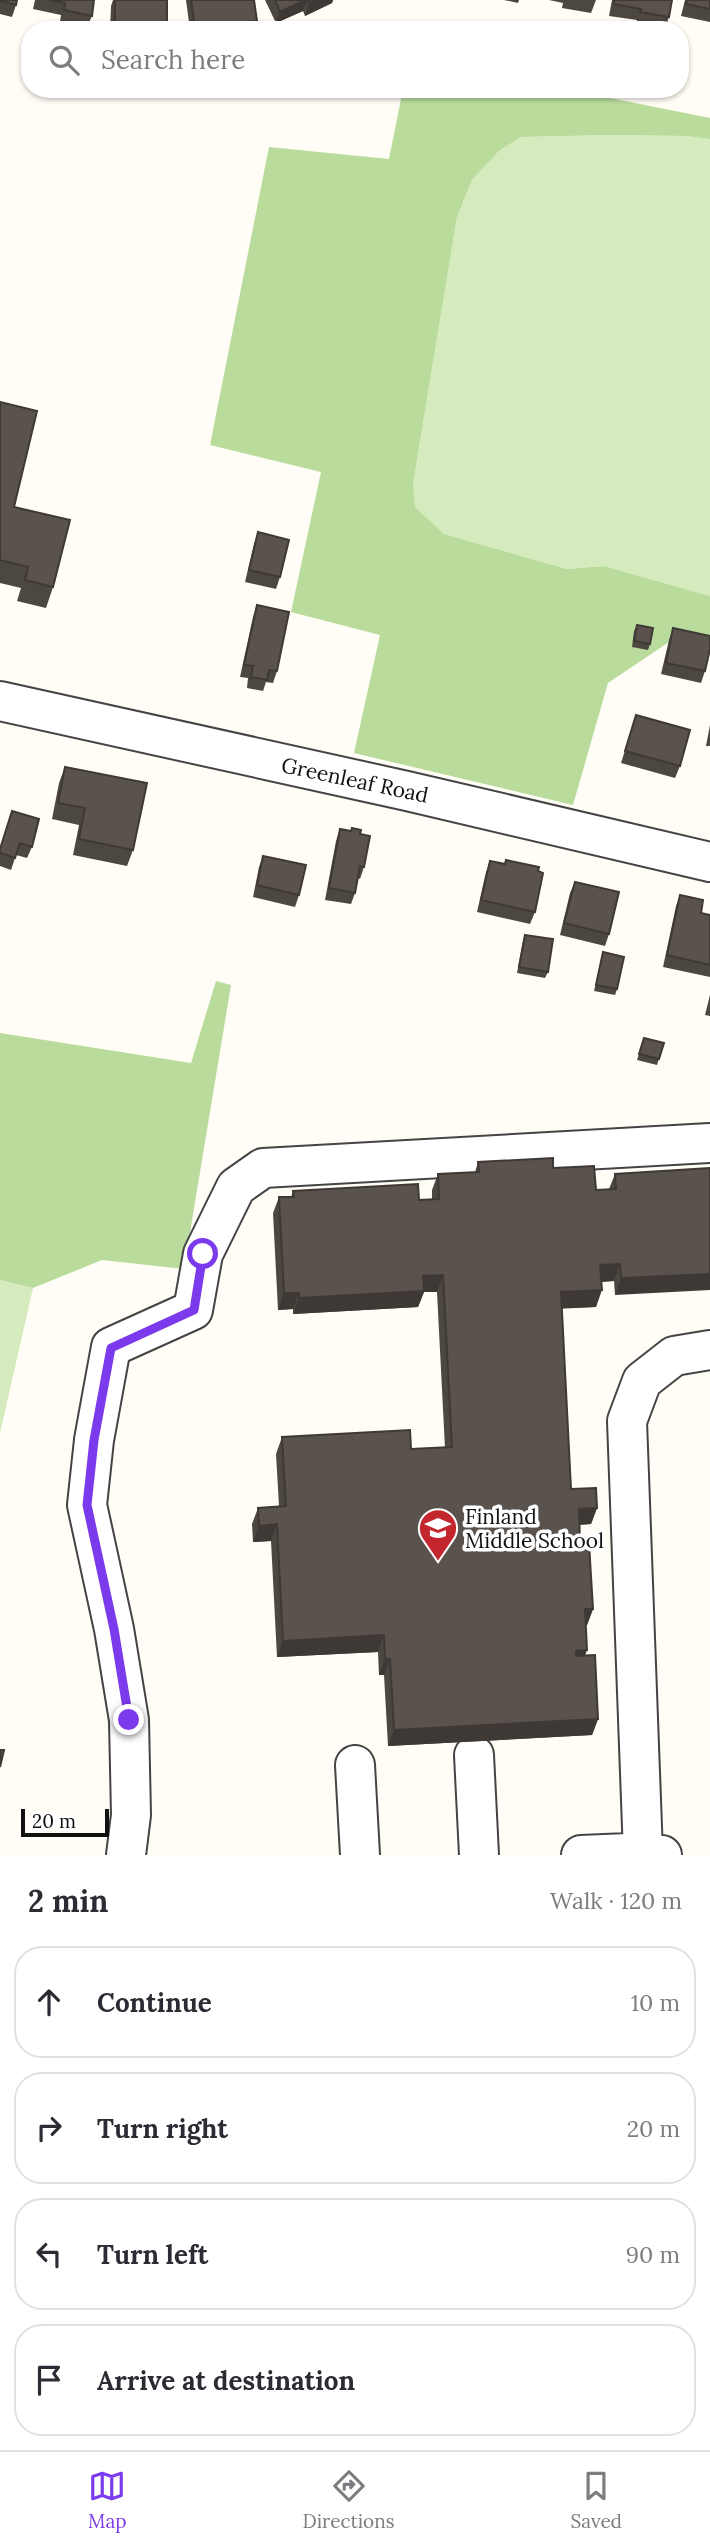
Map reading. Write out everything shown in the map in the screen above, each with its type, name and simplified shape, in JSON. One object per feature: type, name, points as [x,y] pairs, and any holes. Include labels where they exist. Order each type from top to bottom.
[{"type":"street","name":"Greenleaf Road","points":[[0,701],[407,791],[710,862]]},
{"type":"street","points":[[126,1855],[131,1815],[129,1720],[114,1629],[87,1505],[94,1440],[111,1348],[194,1310],[203,1254],[236,1187],[263,1168],[710,1143]]},
{"type":"street","points":[[581,1855],[653,1854],[627,1421],[642,1381],[674,1356],[710,1350]]},
{"type":"street","points":[[474,1755],[479,1855]]},
{"type":"street","points":[[355,1766],[360,1855]]},
{"type":"green space","points":[[401,98],[610,98],[710,118],[710,139],[611,135],[521,137],[499,151],[472,180],[457,217],[413,484],[415,507],[444,534],[567,569],[604,566],[710,596],[710,639],[672,640],[608,683],[573,805],[354,753],[380,635],[291,612],[321,472],[210,445],[269,147],[389,159]]},
{"type":"green space","points":[[611,135],[710,139],[710,596],[604,566],[567,569],[444,534],[414,507],[413,484],[457,217],[472,180],[499,151],[521,137]]},
{"type":"green space","points":[[216,981],[231,985],[184,1269],[102,1260],[33,1288],[0,1280],[0,1033],[191,1063]]},
{"type":"green space","points":[[0,1280],[33,1288],[0,1433]]},
{"type":"building","points":[[0,0],[17,0],[16,5]]},
{"type":"building","points":[[49,0],[94,0],[92,16],[64,10],[65,3]]},
{"type":"building","points":[[115,0],[167,0],[167,21],[115,21]]},
{"type":"building","points":[[191,0],[254,0],[257,21],[194,21]]},
{"type":"building","points":[[275,0],[305,0],[280,12]]},
{"type":"building","points":[[614,0],[672,0],[669,17],[614,4]]},
{"type":"building","points":[[687,0],[710,0],[710,9],[686,4]]},
{"type":"building","points":[[0,402],[37,411],[14,507],[70,520],[53,587],[25,580],[28,567],[0,560]]},
{"type":"building","points":[[258,532],[289,540],[280,577],[249,570]]},
{"type":"building","points":[[257,605],[289,612],[277,671],[269,670],[267,680],[251,677],[253,666],[244,665]]},
{"type":"building","points":[[637,625],[653,628],[650,644],[634,641]]},
{"type":"building","points":[[673,628],[710,636],[705,671],[666,663]]},
{"type":"building","points":[[636,715],[690,730],[680,766],[625,751]]},
{"type":"building","points":[[65,767],[147,783],[133,850],[79,839],[85,808],[58,803]]},
{"type":"building","points":[[12,811],[39,819],[32,847],[20,843],[15,858],[0,853]]},
{"type":"building","points":[[352,828],[361,830],[360,834],[370,836],[355,893],[329,888],[340,829],[351,831]]},
{"type":"building","points":[[263,856],[306,865],[299,895],[257,885]]},
{"type":"building","points":[[506,860],[539,867],[538,871],[543,873],[535,912],[481,900],[490,861],[505,864]]},
{"type":"building","points":[[575,882],[619,892],[609,934],[564,923]]},
{"type":"building","points":[[680,895],[703,900],[701,913],[710,915],[710,965],[667,955]]},
{"type":"building","points":[[525,935],[553,939],[548,972],[519,967]]},
{"type":"building","points":[[603,952],[624,957],[617,989],[596,985]]},
{"type":"building","points":[[644,1038],[664,1043],[659,1059],[639,1054]]},
{"type":"building","name":"Finland Middle School","points":[[553,1158],[553,1168],[594,1166],[596,1190],[616,1189],[615,1174],[710,1168],[710,1274],[621,1278],[620,1264],[600,1265],[602,1290],[561,1292],[571,1489],[596,1488],[597,1508],[579,1509],[580,1544],[589,1543],[593,1609],[585,1609],[587,1650],[576,1651],[576,1656],[595,1655],[598,1719],[394,1730],[390,1659],[385,1659],[384,1635],[283,1641],[277,1524],[259,1526],[258,1508],[286,1506],[282,1437],[410,1430],[411,1449],[452,1447],[443,1275],[423,1276],[424,1291],[299,1298],[299,1293],[284,1293],[279,1197],[294,1197],[293,1191],[418,1184],[419,1200],[439,1199],[438,1174],[479,1172],[478,1162]]},
{"type":"building","points":[[0,1750],[4,1750],[0,1767]]},
{"type":"place","name":"Finland Middle School","points":[[438,1562]]},
{"type":"route","points":[[129,1720],[114,1629],[87,1505],[94,1440],[111,1348],[194,1310],[203,1254]]}]
